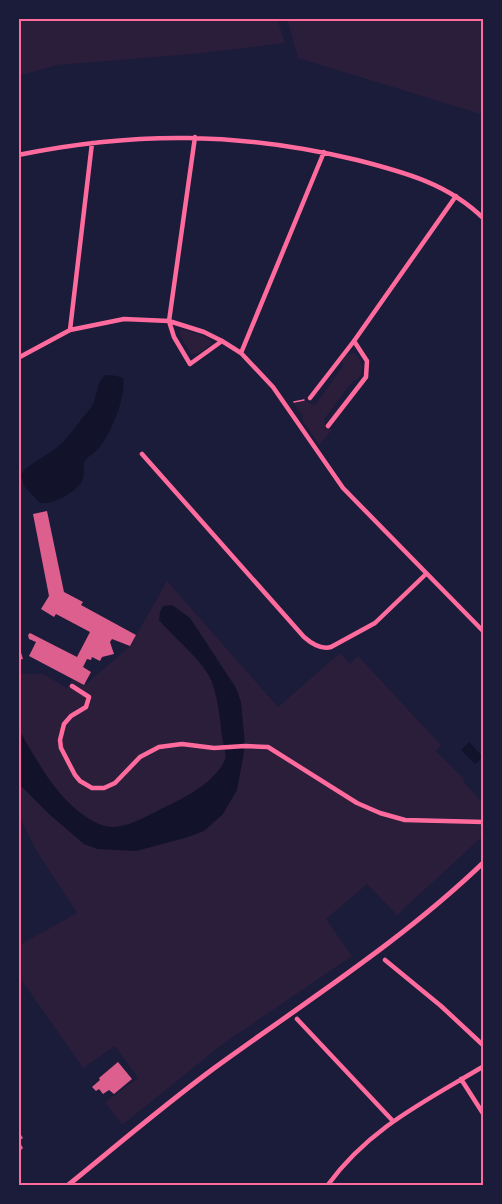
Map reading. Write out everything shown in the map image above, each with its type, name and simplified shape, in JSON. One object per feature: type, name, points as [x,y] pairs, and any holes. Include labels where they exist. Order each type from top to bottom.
[{"type":"street","points":[[18,155],[148,137],[261,141],[324,152],[407,173],[427,180],[456,196],[484,219]]},
{"type":"street","points":[[195,137],[169,321],[174,336],[190,364],[222,341]]},
{"type":"street","points":[[70,330],[92,143]]},
{"type":"street","points":[[241,353],[324,152]]},
{"type":"street","points":[[310,398],[354,341],[456,196]]},
{"type":"street","points":[[18,358],[70,330],[124,319],[169,321],[204,332],[222,341],[241,353],[257,368],[284,402],[343,488],[484,632]]},
{"type":"street","points":[[328,426],[366,377],[367,361],[354,341]]},
{"type":"street","points":[[142,454],[304,637],[316,646],[332,647],[375,623],[426,574]]},
{"type":"street","points":[[72,686],[89,697],[86,707],[71,716],[64,724],[60,735],[61,748],[75,776],[85,785],[99,789],[116,783],[140,757],[159,747],[182,744],[225,749],[245,746],[268,747],[357,803],[380,813],[405,820],[484,822]]},
{"type":"street","points":[[67,1186],[212,1071],[378,952],[451,894],[484,862]]},
{"type":"street","points":[[385,960],[441,1006],[484,1046]]},
{"type":"street","points":[[297,1019],[392,1120]]},
{"type":"street","points":[[327,1186],[354,1154],[392,1120],[484,1066]]},
{"type":"street","points":[[461,1079],[484,1115]]},
{"type":"path","points":[[284,402],[310,398]]},
{"type":"shaded area","points":[[18,18],[277,18],[285,43],[193,54],[57,65],[18,76]]},
{"type":"shaded area","points":[[287,18],[484,18],[484,115],[298,58]]},
{"type":"shaded area","points":[[180,329],[204,336],[212,344],[197,354],[191,354],[180,335]]},
{"type":"shaded area","points":[[354,353],[362,364],[362,372],[324,419],[325,424],[332,430],[319,445],[294,404],[306,400],[312,405],[316,404],[343,366],[342,361],[347,355]]},
{"type":"shaded area","points":[[105,375],[123,378],[124,385],[120,405],[108,435],[98,449],[84,462],[82,481],[79,485],[57,500],[40,503],[24,486],[21,474],[67,438],[93,405]]},
{"type":"shaded area","points":[[167,581],[278,707],[340,653],[350,664],[358,656],[441,745],[436,751],[464,779],[463,781],[484,804],[484,835],[397,915],[367,884],[326,919],[352,956],[224,1043],[122,1125],[105,1102],[138,1078],[115,1046],[83,1068],[18,975],[18,946],[77,913],[36,850],[18,814],[18,674],[43,674],[67,688],[73,679],[85,685],[130,646]]},
{"type":"shaded area","points":[[172,605],[190,618],[236,688],[241,702],[245,746],[237,790],[223,814],[204,831],[136,851],[97,849],[84,844],[18,783],[18,728],[62,795],[85,816],[99,824],[114,827],[137,821],[204,785],[219,770],[225,759],[218,709],[214,688],[208,674],[196,658],[159,620],[163,606]]},
{"type":"shaded area","points":[[469,742],[483,757],[475,764],[461,750]]},
{"type":"building","points":[[47,511],[64,592],[83,602],[81,605],[136,635],[130,646],[112,639],[110,642],[114,654],[102,657],[100,661],[92,657],[91,660],[87,659],[83,667],[91,672],[84,685],[29,656],[36,642],[29,639],[30,633],[77,657],[90,632],[56,614],[54,617],[41,609],[49,596],[33,514]]},
{"type":"building","points":[[18,643],[23,659],[18,660]]},
{"type":"building","points":[[118,1062],[132,1079],[114,1094],[109,1090],[103,1094],[99,1089],[96,1091],[92,1087]]},
{"type":"building","points":[[18,1130],[23,1138],[19,1141],[23,1148],[18,1153]]}]
